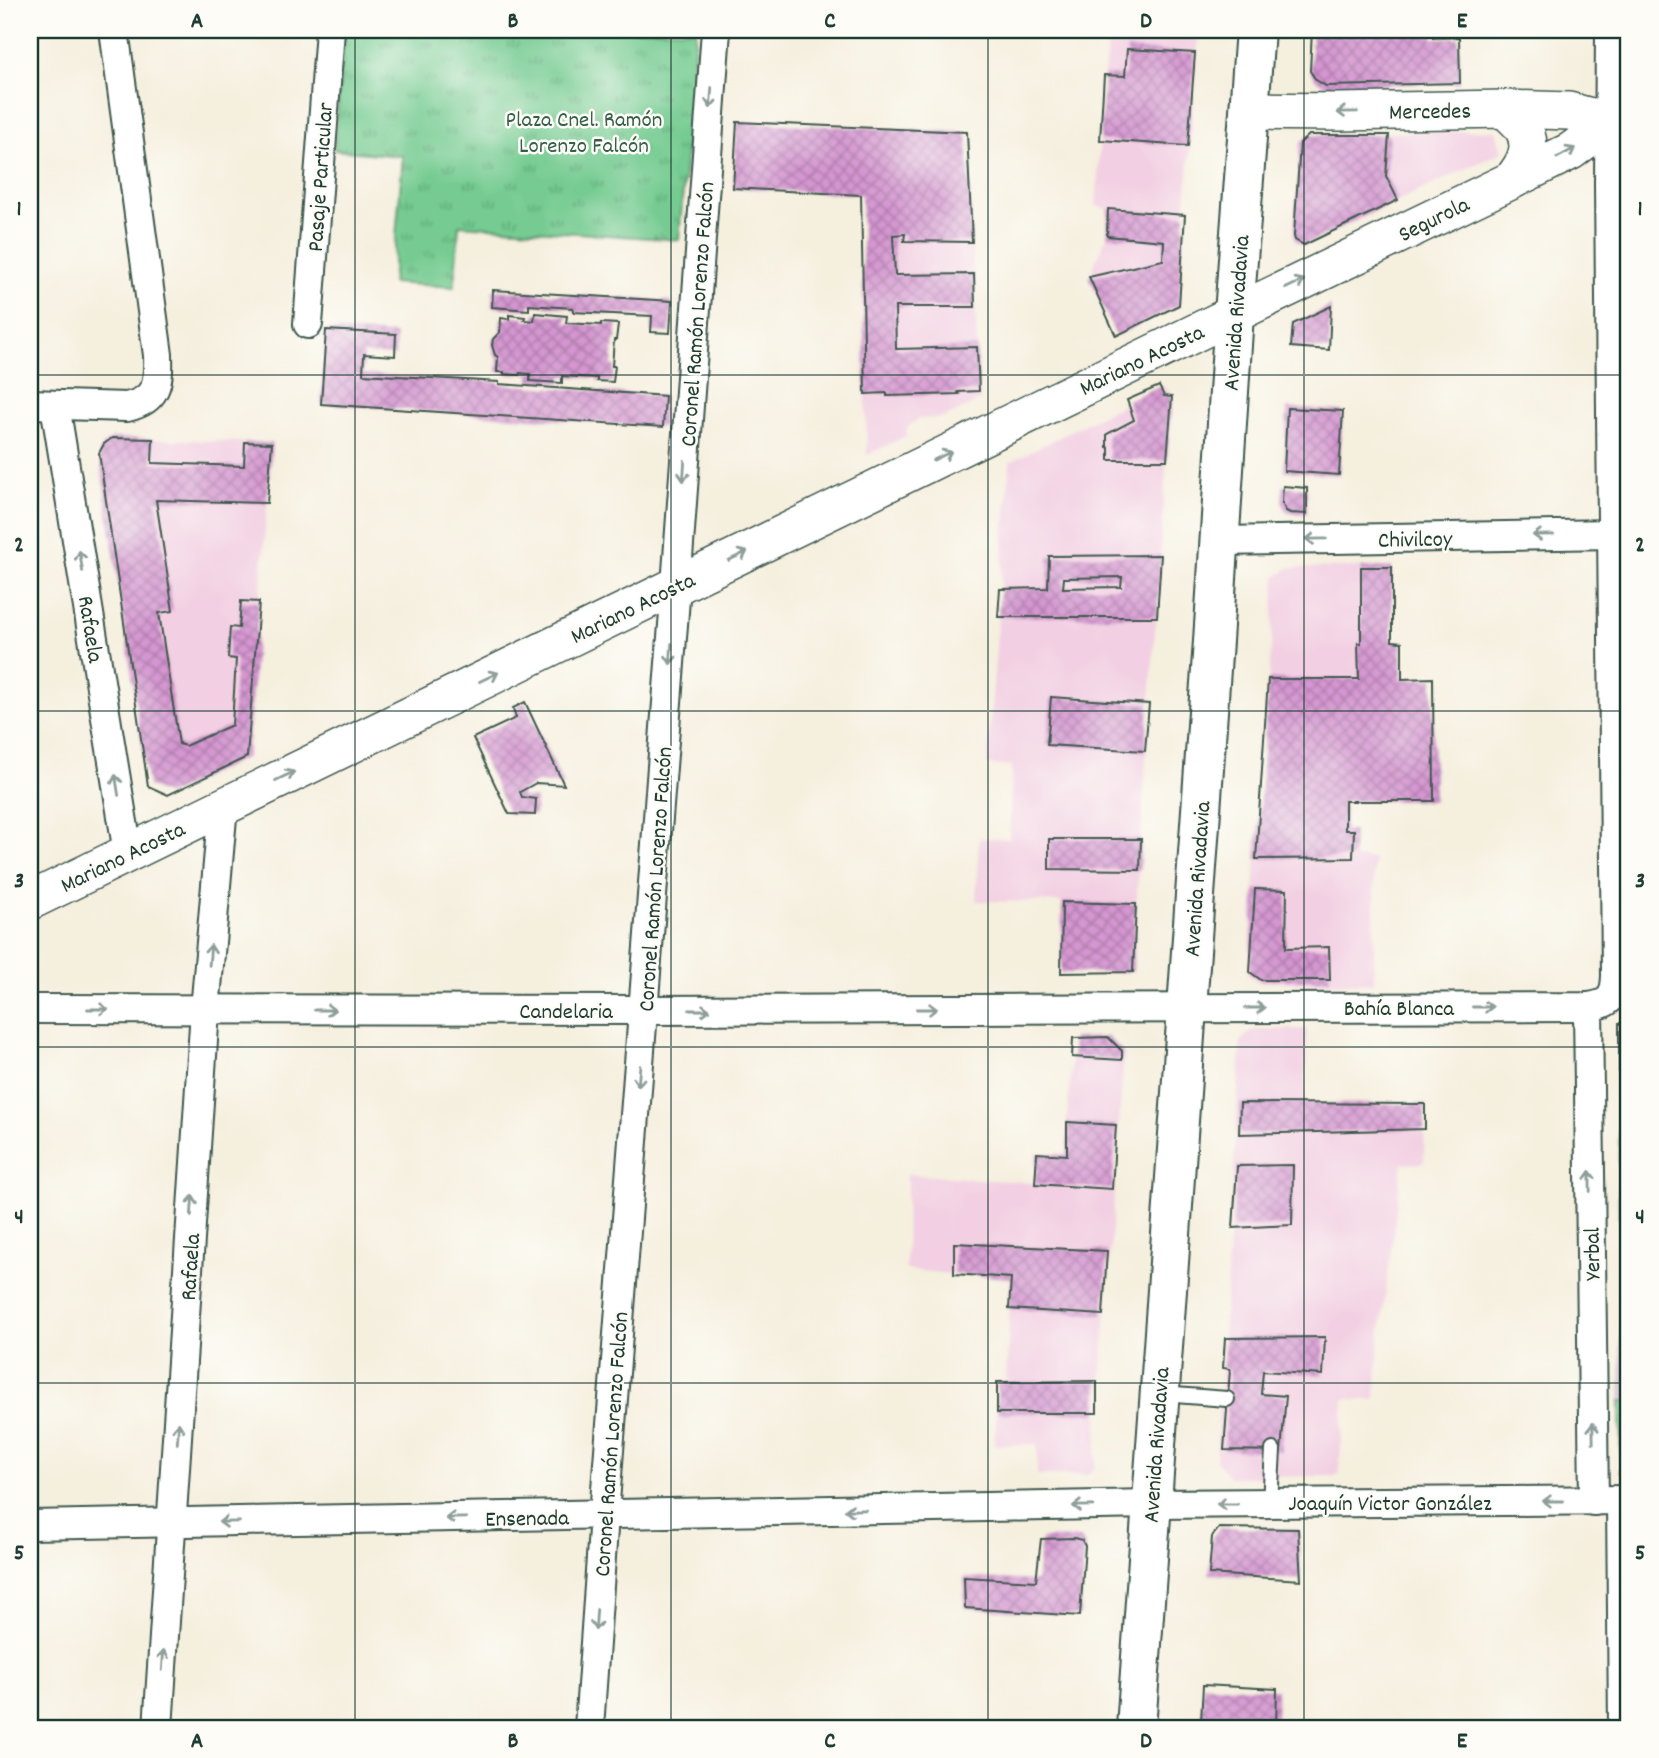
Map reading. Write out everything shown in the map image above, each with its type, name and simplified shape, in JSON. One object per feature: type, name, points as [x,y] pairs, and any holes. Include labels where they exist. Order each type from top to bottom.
[{"type":"main road","name":"Avenida Rivadavia","points":[[1136,1728],[1255,30]]},
{"type":"street","points":[[43,404],[127,407],[147,400],[157,382],[158,355],[114,30]]},
{"type":"street","name":"Pasaje Particular","points":[[309,324],[330,30]]},
{"type":"street","name":"Coronel Ramón Lorenzo Falcón","points":[[589,1728],[716,30]]},
{"type":"street","name":"Yerbal","points":[[1610,30],[1620,119],[1612,534],[1616,976],[1615,991],[1599,1003],[1623,1728]]},
{"type":"street","points":[[1505,109],[1522,126],[1528,145],[1525,164],[1512,180]]},
{"type":"street","name":"Mercedes","points":[[1249,111],[1505,109],[1569,111],[1620,119]]},
{"type":"street","name":"Segurola","points":[[1234,314],[1571,151],[1620,119]]},
{"type":"street","name":"Mariano Acosta","points":[[30,901],[1234,314]]},
{"type":"street","name":"Rafaela","points":[[43,404],[128,853]]},
{"type":"street","name":"Chivilcoy","points":[[1219,541],[1612,534]]},
{"type":"street","name":"Rafaela","points":[[158,1728],[205,1010],[223,806]]},
{"type":"street","name":"Bahía Blanca","points":[[1187,1008],[1599,1003]]},
{"type":"street","name":"Candelaria","points":[[30,1009],[1187,1008]]},
{"type":"street","name":"Joaquín Victor González","points":[[1151,1504],[1615,1500]]},
{"type":"street","name":"Ensenada","points":[[30,1525],[1151,1504]]},
{"type":"lane","points":[[1159,1394],[1227,1399]]},
{"type":"lane","points":[[1270,1503],[1273,1450]]},
{"type":"shaded area","points":[[1109,30],[1199,30],[1178,306],[1116,336],[1089,277],[1107,236],[1108,209],[1096,206]]},
{"type":"shaded area","points":[[1496,130],[1502,152],[1304,245],[1295,240],[1300,143],[1309,135]]},
{"type":"shaded area","points":[[1629,169],[1629,890],[1625,683]]},
{"type":"shaded area","points":[[861,195],[970,198],[981,400],[944,418],[918,419],[907,428],[906,436],[867,455]]},
{"type":"shaded area","points":[[1162,385],[1171,394],[1132,967],[1124,972],[1061,974],[1062,902],[976,901],[979,838],[1009,839],[1012,766],[987,765],[1010,462]]},
{"type":"shaded area","points":[[112,438],[272,443],[247,757],[168,795],[148,786],[99,453],[104,444]]},
{"type":"shaded area","points":[[1392,567],[1392,640],[1402,642],[1402,679],[1433,678],[1434,801],[1345,801],[1345,830],[1354,830],[1353,858],[1374,859],[1374,983],[1258,982],[1248,974],[1276,577],[1289,568]]},
{"type":"shaded area","points":[[1619,1023],[1629,1023],[1629,1472],[1621,1472]]},
{"type":"shaded area","points":[[1307,1029],[1305,1103],[1425,1104],[1424,1163],[1402,1164],[1380,1337],[1375,1400],[1344,1399],[1339,1476],[1229,1477],[1216,1460],[1241,1041],[1253,1030]]},
{"type":"shaded area","points":[[1073,1038],[1108,1039],[1124,1053],[1095,1468],[1088,1475],[1037,1475],[1037,1444],[994,1445],[997,1382],[1006,1381],[1011,1279],[906,1270],[907,1174],[1035,1183],[1037,1153],[1067,1154]]},
{"type":"green space","name":"Plaza Cnel. Ramón Lorenzo Falcón","points":[[345,30],[696,30],[679,240],[459,225],[454,287],[392,283],[403,156],[334,150]]},
{"type":"green space","points":[[1619,1108],[1629,1108],[1629,1217],[1619,1217]]},
{"type":"green space","points":[[1620,1401],[1629,1401],[1629,1472],[1621,1472]]},
{"type":"building","points":[[1312,30],[1433,30],[1433,38],[1459,37],[1460,83],[1326,86],[1316,80],[1310,71]]},
{"type":"building","points":[[1127,49],[1195,53],[1188,146],[1100,140],[1104,75],[1125,76]]},
{"type":"building","points":[[737,122],[967,132],[972,242],[904,241],[905,234],[893,235],[895,275],[974,274],[975,307],[895,307],[896,349],[977,347],[979,391],[887,396],[887,393],[865,394],[861,195],[733,188]]},
{"type":"building","points":[[1309,135],[1389,135],[1386,176],[1398,200],[1304,245],[1295,240],[1300,143]]},
{"type":"building","points":[[1108,209],[1185,215],[1179,305],[1116,336],[1089,277],[1163,260],[1164,241],[1107,236]]},
{"type":"building","points":[[493,290],[672,301],[670,333],[651,332],[652,316],[573,312],[573,308],[529,305],[529,310],[492,307]]},
{"type":"building","points":[[1331,306],[1329,350],[1291,347],[1293,324]]},
{"type":"building","points":[[535,313],[567,316],[566,323],[618,324],[614,340],[613,382],[597,381],[597,378],[562,376],[562,383],[530,381],[530,374],[497,372],[498,357],[492,345],[493,339],[500,332],[501,318],[509,319],[509,315],[534,321]]},
{"type":"building","points":[[326,330],[396,334],[395,356],[364,354],[363,374],[665,396],[663,427],[321,404]]},
{"type":"building","points":[[1159,386],[1164,396],[1172,397],[1167,460],[1109,460],[1107,434],[1134,420],[1127,400]]},
{"type":"building","points":[[1287,408],[1343,411],[1339,475],[1284,471]]},
{"type":"building","points":[[112,438],[153,439],[152,463],[244,466],[245,442],[272,443],[267,503],[156,500],[173,611],[159,613],[179,744],[185,746],[232,725],[236,659],[228,658],[230,627],[239,628],[241,601],[259,602],[247,757],[168,795],[148,786],[99,453],[104,444]]},
{"type":"building","points":[[1283,486],[1307,488],[1307,514],[1286,511],[1282,503]]},
{"type":"building","points":[[1161,555],[1157,617],[998,617],[1000,589],[1048,588],[1049,556]],"holes":[[[1122,577],[1121,587],[1063,588],[1064,578]]]},
{"type":"building","points":[[1361,567],[1392,567],[1392,641],[1402,642],[1402,679],[1433,678],[1434,801],[1345,801],[1345,830],[1354,830],[1353,858],[1256,859],[1268,679],[1359,679]]},
{"type":"building","points":[[1051,697],[1149,704],[1145,751],[1047,745]]},
{"type":"building","points":[[525,702],[564,785],[536,783],[520,792],[522,797],[536,799],[535,815],[509,814],[473,738],[516,718],[513,708]]},
{"type":"building","points":[[1049,839],[1141,839],[1140,870],[1049,869]]},
{"type":"building","points":[[1255,889],[1287,890],[1286,948],[1329,947],[1330,980],[1261,980],[1250,972]]},
{"type":"building","points":[[1062,902],[1136,904],[1133,972],[1061,973]]},
{"type":"building","points":[[1619,1023],[1629,1023],[1629,1080],[1619,1080]]},
{"type":"building","points":[[1108,1037],[1122,1051],[1122,1060],[1072,1057],[1073,1038]]},
{"type":"building","points":[[1240,1103],[1425,1104],[1425,1129],[1239,1134]]},
{"type":"building","points":[[1067,1122],[1116,1125],[1112,1189],[1035,1184],[1037,1153],[1067,1155]]},
{"type":"building","points":[[1293,1165],[1292,1225],[1233,1228],[1237,1166]]},
{"type":"building","points":[[954,1243],[1107,1251],[1103,1315],[1009,1309],[1011,1278],[954,1274]]},
{"type":"building","points":[[1325,1337],[1323,1375],[1263,1371],[1261,1394],[1286,1396],[1281,1451],[1224,1450],[1230,1369],[1223,1368],[1225,1338]]},
{"type":"building","points":[[1097,1381],[1097,1413],[997,1413],[997,1382]]},
{"type":"building","points":[[1219,1528],[1298,1529],[1301,1580],[1209,1574],[1212,1537]]},
{"type":"building","points":[[1041,1539],[1082,1540],[1085,1546],[1080,1616],[965,1608],[964,1577],[1036,1581]]},
{"type":"building","points":[[1203,1685],[1277,1689],[1276,1727],[1201,1722]]}]
